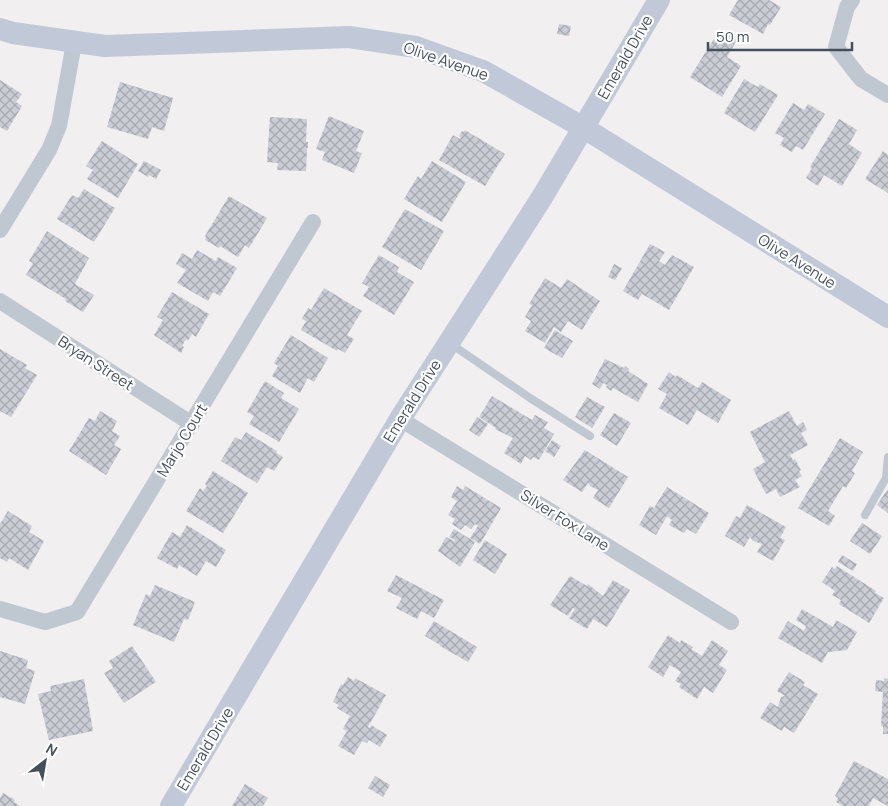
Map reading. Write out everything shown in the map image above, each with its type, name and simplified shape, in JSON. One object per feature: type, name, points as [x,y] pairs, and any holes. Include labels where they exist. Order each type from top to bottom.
[{"type":"main road","name":"Emerald Drive","points":[[171,806],[400,419],[450,343],[584,128],[658,0]]},
{"type":"main road","name":"Olive Avenue","points":[[0,28],[13,33],[105,46],[349,37],[416,48],[483,71],[584,128],[888,317]]},
{"type":"street","points":[[852,0],[847,7],[836,47],[861,79],[888,95]]},
{"type":"street","points":[[0,230],[49,150],[59,126],[74,43]]},
{"type":"street","name":"Marjo Court","points":[[0,610],[45,622],[77,612],[313,222]]},
{"type":"street","name":"Bryan Street","points":[[0,302],[192,424]]},
{"type":"street","name":"Silver Fox Lane","points":[[400,419],[731,622]]},
{"type":"lane","points":[[450,343],[530,398],[590,436]]},
{"type":"lane","points":[[865,515],[886,478],[888,457]]},
{"type":"building","points":[[738,0],[769,0],[781,7],[763,34],[729,15]]},
{"type":"building","points":[[559,24],[571,26],[569,36],[557,34]]},
{"type":"building","points":[[720,29],[737,40],[727,57],[741,66],[722,97],[690,77]]},
{"type":"building","points":[[744,79],[758,87],[760,84],[778,95],[755,132],[724,113]]},
{"type":"building","points":[[0,80],[22,94],[16,102],[22,106],[7,131],[0,127]]},
{"type":"building","points":[[120,82],[173,98],[164,131],[152,127],[148,139],[107,127]]},
{"type":"building","points":[[793,103],[804,110],[808,104],[825,114],[803,150],[796,146],[792,152],[780,145],[784,138],[775,133]]},
{"type":"building","points":[[329,116],[364,131],[356,151],[362,153],[354,173],[322,160],[325,152],[316,149]]},
{"type":"building","points":[[270,117],[307,119],[306,142],[308,142],[308,148],[306,171],[277,170],[278,163],[267,162]]},
{"type":"building","points":[[839,119],[857,130],[849,144],[862,153],[842,186],[824,175],[818,186],[806,178],[812,168],[810,167]]},
{"type":"building","points":[[465,130],[505,154],[485,186],[439,160],[453,135],[460,139],[459,136]]},
{"type":"building","points":[[102,141],[138,164],[118,198],[87,179],[93,170],[86,166]]},
{"type":"building","points":[[883,151],[888,155],[888,193],[865,179]]},
{"type":"building","points":[[144,161],[161,170],[156,179],[138,171]]},
{"type":"building","points":[[432,161],[466,182],[442,222],[404,199],[418,176],[421,179]]},
{"type":"building","points":[[84,189],[115,208],[94,242],[57,219],[72,195],[78,198]]},
{"type":"building","points":[[229,196],[267,218],[249,248],[245,245],[238,257],[220,246],[219,248],[205,240],[205,236]]},
{"type":"building","points":[[405,209],[444,231],[421,270],[382,247]]},
{"type":"building","points":[[47,231],[89,258],[75,284],[94,295],[83,312],[65,301],[66,299],[26,275],[33,263],[29,261]]},
{"type":"building","points":[[650,244],[665,252],[659,261],[665,265],[672,255],[694,267],[669,310],[642,294],[638,300],[623,291]]},
{"type":"building","points":[[197,250],[216,261],[218,257],[237,268],[220,296],[213,292],[208,301],[177,283],[186,270],[176,264],[182,253],[192,259]]},
{"type":"building","points":[[379,255],[399,267],[397,272],[414,282],[394,315],[363,296],[369,287],[362,283]]},
{"type":"building","points":[[614,264],[622,268],[615,280],[608,277]]},
{"type":"building","points":[[545,278],[561,288],[567,279],[600,301],[582,330],[568,321],[561,332],[554,327],[545,343],[525,331],[531,321],[525,317],[532,305],[529,304]]},
{"type":"building","points":[[324,288],[362,311],[347,335],[354,339],[345,353],[338,349],[337,351],[301,330],[306,321],[302,319],[308,308],[311,310]]},
{"type":"building","points":[[172,292],[209,314],[196,337],[192,334],[188,341],[186,339],[181,353],[154,335],[163,320],[157,317]]},
{"type":"building","points":[[555,330],[573,341],[562,358],[544,348]]},
{"type":"building","points":[[291,335],[328,358],[314,382],[308,378],[300,393],[272,376],[278,366],[274,363]]},
{"type":"building","points":[[0,349],[27,365],[25,368],[37,375],[11,417],[0,411]]},
{"type":"building","points":[[605,359],[624,368],[625,366],[629,369],[628,371],[648,384],[638,402],[613,388],[611,391],[603,383],[600,389],[592,384]]},
{"type":"building","points":[[669,372],[698,388],[702,382],[731,400],[718,423],[697,410],[688,425],[659,408],[667,394],[658,389]]},
{"type":"building","points":[[265,381],[284,393],[281,398],[299,409],[279,442],[249,424],[254,416],[247,412]]},
{"type":"building","points":[[492,396],[532,420],[535,415],[548,422],[544,428],[554,434],[539,460],[533,457],[531,460],[525,456],[521,464],[504,453],[513,438],[495,429],[479,417]]},
{"type":"building","points":[[587,397],[605,407],[592,428],[575,417]]},
{"type":"building","points":[[100,411],[117,421],[112,431],[120,436],[114,445],[121,449],[106,475],[69,451],[89,418],[95,421]]},
{"type":"building","points":[[789,411],[797,426],[803,422],[807,430],[801,433],[808,445],[790,455],[793,460],[795,459],[801,470],[799,471],[802,476],[795,480],[800,487],[780,497],[776,489],[766,494],[753,469],[765,462],[750,432]]},
{"type":"building","points":[[614,413],[631,423],[617,446],[600,435]]},
{"type":"building","points":[[477,417],[488,424],[479,437],[469,430]]},
{"type":"building","points":[[246,432],[277,451],[276,453],[283,457],[274,471],[267,467],[257,483],[221,461],[235,437],[241,440]]},
{"type":"building","points":[[840,438],[863,452],[852,471],[855,473],[846,488],[843,486],[828,511],[835,516],[829,526],[798,508]]},
{"type":"building","points":[[552,440],[561,446],[554,457],[545,451]]},
{"type":"building","points":[[585,450],[628,477],[609,508],[593,498],[598,490],[588,483],[582,492],[563,480]]},
{"type":"building","points":[[213,471],[248,493],[223,533],[186,511],[200,488],[203,491],[207,486],[205,484]]},
{"type":"building","points":[[457,486],[463,490],[465,486],[501,508],[480,544],[470,538],[478,526],[475,524],[471,529],[465,525],[461,530],[452,524],[455,519],[448,515],[457,501],[451,497]]},
{"type":"building","points":[[667,487],[709,513],[696,534],[687,529],[684,533],[669,525],[672,520],[667,516],[656,535],[639,525],[650,506],[654,508]]},
{"type":"building","points":[[888,490],[888,513],[877,505]]},
{"type":"building","points":[[747,505],[786,527],[780,538],[785,540],[773,561],[757,552],[762,544],[753,541],[750,537],[744,547],[725,536],[736,516],[740,518]]},
{"type":"building","points":[[8,511],[32,526],[29,532],[44,541],[28,570],[9,558],[7,562],[0,558],[0,524]]},
{"type":"building","points":[[862,523],[882,536],[870,554],[850,541]]},
{"type":"building","points":[[187,525],[226,550],[216,567],[206,561],[197,576],[179,565],[177,569],[157,558],[172,532],[180,537]]},
{"type":"building","points":[[454,529],[475,542],[460,567],[438,551],[446,537],[455,540],[449,537]]},
{"type":"building","points":[[485,540],[507,554],[495,574],[473,560]]},
{"type":"building","points":[[842,555],[857,564],[853,571],[838,562]]},
{"type":"building","points":[[837,566],[884,598],[869,623],[839,604],[841,600],[832,595],[835,591],[822,582],[832,567],[835,569]]},
{"type":"building","points":[[396,575],[444,600],[434,618],[421,611],[417,619],[396,608],[402,598],[387,591]]},
{"type":"building","points":[[570,576],[587,586],[588,584],[603,596],[613,580],[630,590],[607,627],[593,619],[587,629],[569,618],[575,609],[573,608],[568,616],[550,605]]},
{"type":"building","points":[[155,585],[195,602],[188,620],[184,619],[174,642],[133,625],[146,594],[150,596]]},
{"type":"building","points":[[802,609],[833,627],[836,620],[857,632],[847,650],[828,652],[822,663],[778,638],[788,621],[804,631],[806,626],[796,620]]},
{"type":"building","points":[[434,621],[477,647],[468,662],[425,636]]},
{"type":"building","points":[[668,635],[680,643],[681,640],[693,647],[691,649],[702,656],[712,640],[728,651],[719,665],[727,670],[713,693],[704,687],[697,699],[679,687],[681,684],[675,681],[681,672],[670,665],[663,677],[648,667]]},
{"type":"building","points":[[132,646],[156,682],[124,703],[104,673],[113,668],[109,661]]},
{"type":"building","points":[[0,651],[28,660],[26,668],[35,671],[25,704],[0,697]]},
{"type":"building","points":[[789,672],[805,682],[803,685],[818,694],[794,733],[784,727],[782,731],[760,718],[770,702],[778,707],[781,697],[785,696],[777,691]]},
{"type":"building","points":[[348,677],[354,681],[355,678],[386,695],[368,727],[370,728],[371,725],[387,735],[380,747],[369,740],[367,743],[362,741],[354,755],[338,746],[347,731],[343,729],[350,716],[337,708],[339,705],[333,702],[341,684],[343,685]]},
{"type":"building","points":[[884,678],[888,679],[888,734],[883,734],[883,726],[881,726],[883,692],[875,691],[876,680],[884,681]]},
{"type":"building","points":[[84,679],[93,731],[49,740],[38,694],[51,691],[50,686]]},
{"type":"building","points":[[854,761],[888,779],[888,806],[873,798],[869,806],[843,806],[836,802],[838,798],[835,796]]},
{"type":"building","points":[[375,776],[390,785],[383,797],[368,788]]},
{"type":"building","points":[[245,784],[268,798],[263,806],[232,806]]},
{"type":"building","points":[[3,793],[15,800],[14,802],[20,806],[0,806],[0,798]]}]
